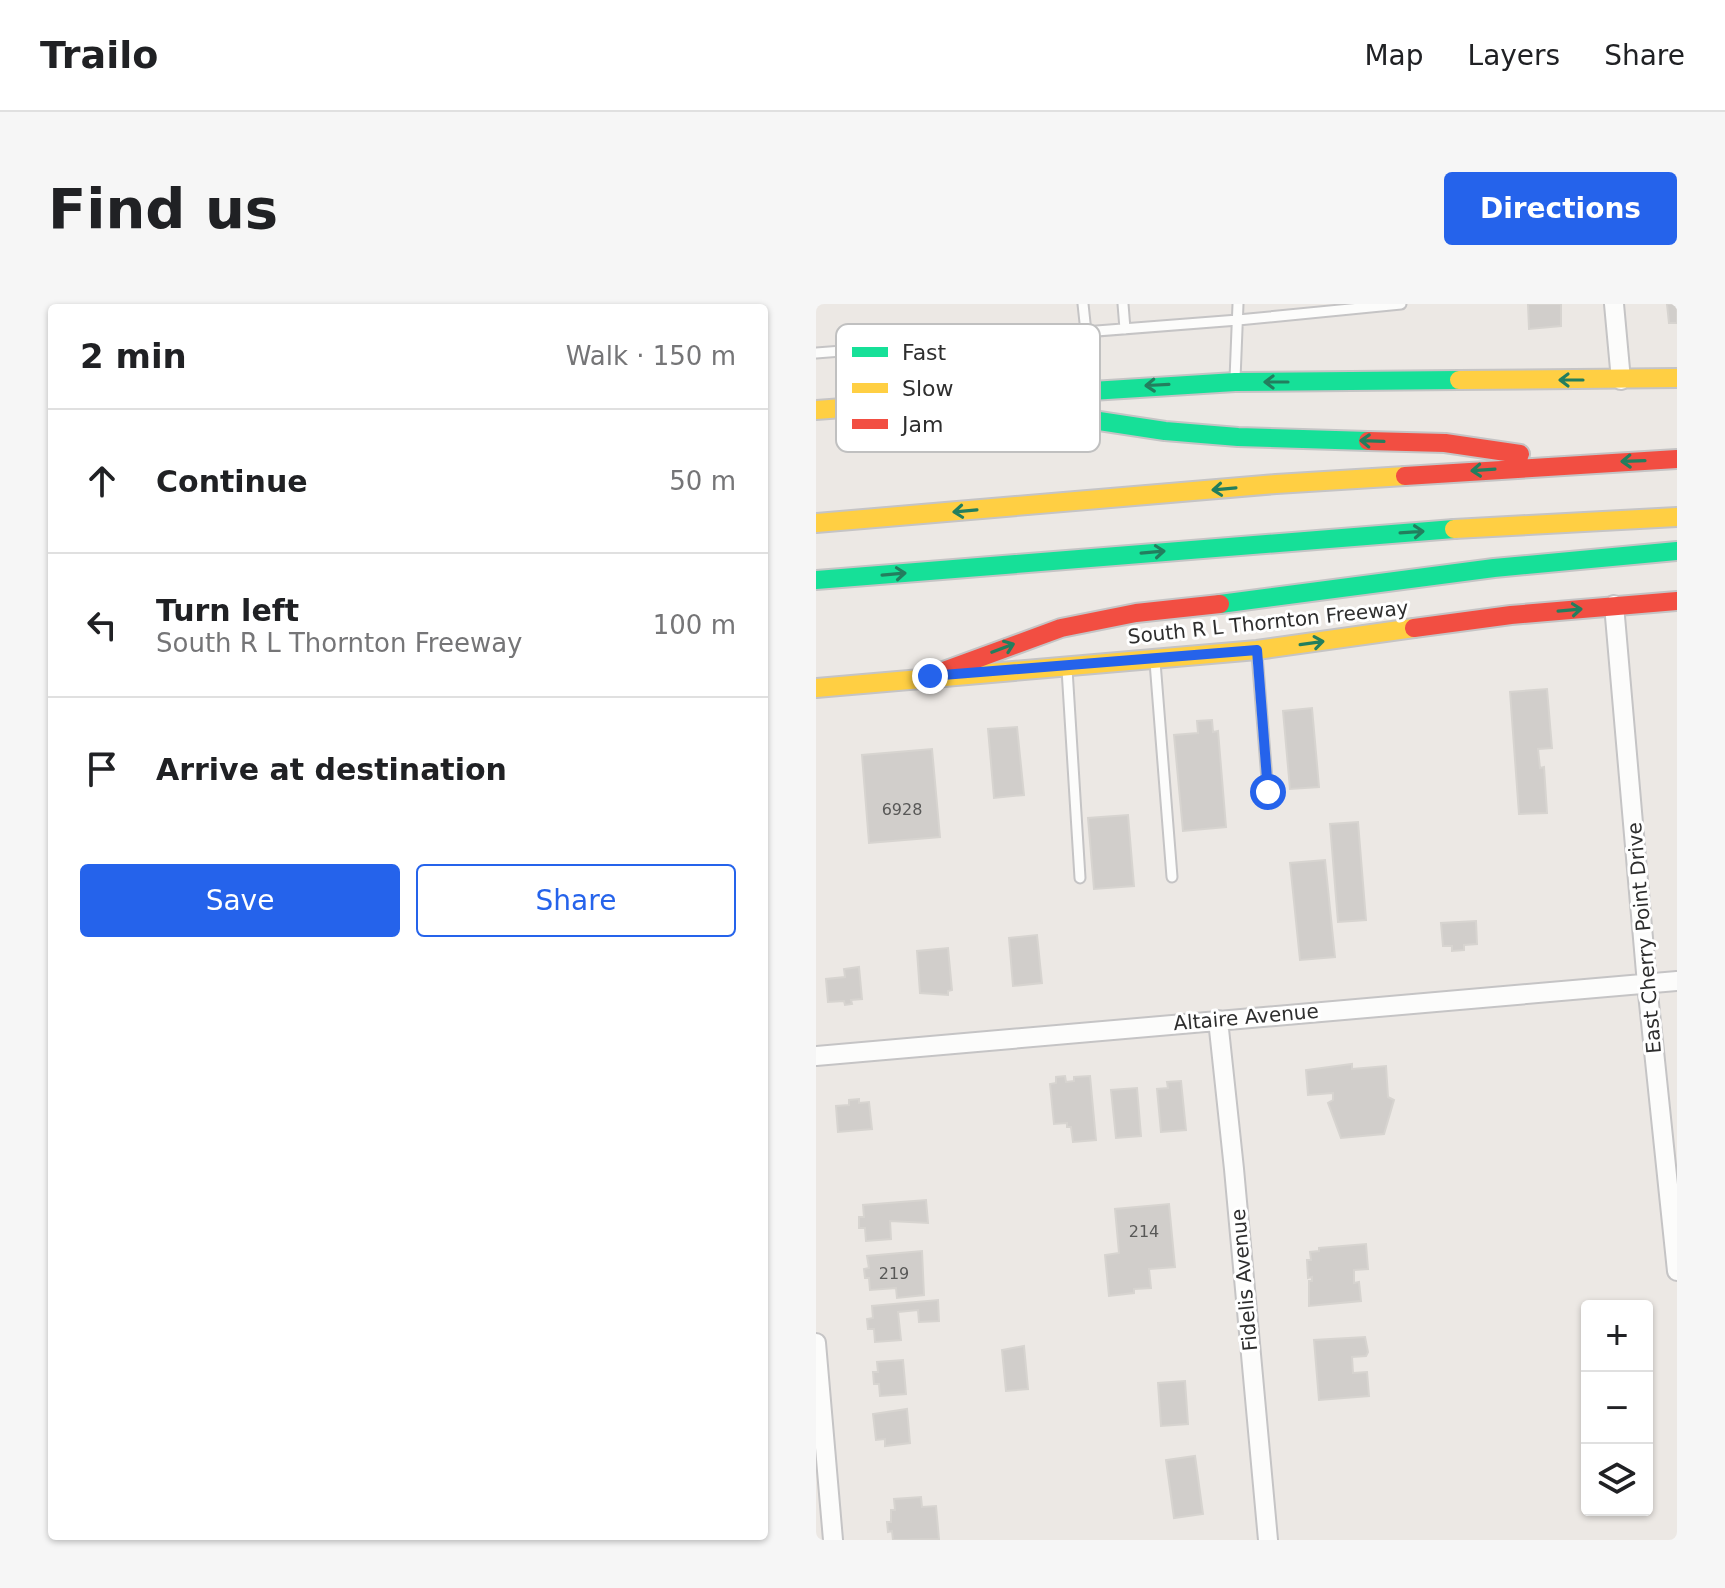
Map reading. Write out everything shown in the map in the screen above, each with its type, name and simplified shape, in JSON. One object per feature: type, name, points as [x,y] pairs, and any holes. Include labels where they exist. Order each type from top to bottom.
[{"type":"main road","points":[[1100,389],[1235,382],[1677,378]]},
{"type":"main road","points":[[816,410],[836,409]]},
{"type":"main road","points":[[1100,421],[1165,431],[1252,437],[1445,443],[1589,463]]},
{"type":"main road","points":[[816,523],[1276,484],[1677,459]]},
{"type":"main road","points":[[816,580],[1321,538],[1544,522],[1677,517]]},
{"type":"main road","points":[[930,676],[1061,628],[1136,613],[1494,568],[1677,551]]},
{"type":"main road","name":"South R L Thornton Freeway","points":[[816,688],[1257,650],[1511,615],[1677,601]]},
{"type":"street","points":[[1614,304],[1621,380]]},
{"type":"street","name":"East Cherry Point Drive","points":[[1614,605],[1647,984],[1677,1271]]},
{"type":"street","name":"Altaire Avenue","points":[[816,1056],[1677,981]]},
{"type":"street","name":"Fidelis Avenue","points":[[1218,1020],[1268,1540]]},
{"type":"street","points":[[816,1343],[833,1540]]},
{"type":"lane","points":[[1083,304],[1085,324]]},
{"type":"lane","points":[[1123,304],[1125,329]]},
{"type":"lane","points":[[1235,382],[1238,304]]},
{"type":"lane","points":[[1285,316],[1294,304]]},
{"type":"lane","points":[[1100,331],[1401,304]]},
{"type":"lane","points":[[816,353],[836,351]]},
{"type":"lane","points":[[1257,650],[1268,792]]},
{"type":"lane","points":[[1154,658],[1172,877]]},
{"type":"lane","points":[[1067,665],[1080,878]]},
{"type":"building","points":[[1528,304],[1561,304],[1561,326],[1529,329]]},
{"type":"building","points":[[1667,304],[1677,304],[1677,323],[1669,323]]},
{"type":"building","points":[[1547,689],[1552,748],[1538,749],[1540,768],[1544,767],[1547,813],[1519,814],[1510,692]]},
{"type":"building","points":[[1312,708],[1319,787],[1290,789],[1283,711]]},
{"type":"building","points":[[1212,720],[1213,732],[1218,731],[1226,827],[1183,831],[1174,735],[1198,733],[1197,721]]},
{"type":"building","points":[[1017,727],[1024,795],[994,798],[988,729]]},
{"type":"building","points":[[932,749],[940,837],[869,843],[862,755]]},
{"type":"building","points":[[1128,815],[1134,886],[1094,889],[1088,818]]},
{"type":"building","points":[[1358,822],[1366,920],[1338,922],[1330,824]]},
{"type":"building","points":[[1325,860],[1335,957],[1300,960],[1290,863]]},
{"type":"building","points":[[1476,921],[1477,944],[1464,945],[1464,950],[1452,951],[1452,946],[1443,946],[1441,923]]},
{"type":"building","points":[[1037,935],[1042,983],[1013,986],[1009,938]]},
{"type":"building","points":[[948,948],[952,990],[948,991],[948,995],[920,993],[917,951]]},
{"type":"building","points":[[859,967],[862,999],[851,1000],[852,1004],[845,1005],[844,1001],[828,1002],[826,979],[845,977],[844,969]]},
{"type":"building","points":[[1352,1064],[1352,1069],[1386,1066],[1388,1097],[1394,1100],[1384,1134],[1341,1138],[1328,1103],[1333,1100],[1333,1093],[1308,1095],[1306,1070]]},
{"type":"building","points":[[1065,1076],[1066,1082],[1074,1081],[1074,1077],[1090,1076],[1096,1140],[1073,1142],[1071,1127],[1067,1127],[1067,1123],[1054,1124],[1050,1084],[1056,1083],[1056,1077]]},
{"type":"building","points":[[1181,1081],[1186,1130],[1161,1132],[1157,1089],[1168,1088],[1167,1082]]},
{"type":"building","points":[[1137,1088],[1141,1136],[1116,1138],[1111,1090]]},
{"type":"building","points":[[859,1099],[859,1103],[869,1102],[872,1129],[838,1132],[836,1106],[849,1105],[849,1100]]},
{"type":"building","points":[[926,1200],[928,1223],[890,1221],[891,1239],[866,1241],[865,1228],[859,1228],[859,1217],[864,1217],[863,1205]]},
{"type":"building","points":[[1169,1204],[1175,1267],[1149,1269],[1151,1288],[1109,1296],[1105,1255],[1119,1253],[1115,1209]]},
{"type":"building","points":[[1366,1244],[1368,1269],[1354,1270],[1354,1283],[1359,1282],[1361,1301],[1309,1306],[1309,1281],[1312,1277],[1308,1278],[1307,1260],[1311,1260],[1310,1252],[1319,1251],[1319,1248]]},
{"type":"building","points":[[922,1251],[924,1295],[897,1298],[896,1288],[870,1290],[864,1269],[869,1268],[867,1256]]},
{"type":"building","points":[[938,1300],[939,1321],[919,1322],[918,1310],[898,1312],[901,1340],[875,1342],[874,1329],[868,1329],[867,1319],[873,1318],[872,1306]]},
{"type":"building","points":[[1365,1337],[1368,1352],[1366,1356],[1352,1357],[1353,1373],[1367,1372],[1369,1396],[1319,1400],[1314,1340]]},
{"type":"building","points":[[1024,1346],[1028,1389],[1006,1391],[1002,1350]]},
{"type":"building","points":[[903,1360],[906,1394],[880,1396],[879,1384],[874,1384],[873,1372],[878,1372],[877,1362]]},
{"type":"building","points":[[1185,1381],[1188,1424],[1161,1426],[1158,1383]]},
{"type":"building","points":[[907,1409],[910,1443],[885,1446],[885,1439],[876,1440],[873,1414]]},
{"type":"building","points":[[1195,1456],[1203,1514],[1174,1518],[1166,1460]]},
{"type":"building","points":[[921,1497],[922,1507],[936,1506],[939,1539],[893,1540],[887,1522],[891,1522],[891,1510],[895,1510],[894,1499]]},
{"type":"traffic: fast","points":[[1100,390],[1235,382],[1459,380]]},
{"type":"traffic: fast","points":[[1100,421],[1238,437],[1368,441]]},
{"type":"traffic: fast","points":[[816,580],[1454,529]]},
{"type":"traffic: fast","points":[[1220,604],[1494,568],[1677,551]]},
{"type":"traffic: slow","points":[[1459,380],[1677,378]]},
{"type":"traffic: slow","points":[[816,410],[836,408]]},
{"type":"traffic: slow","points":[[816,523],[1405,476]]},
{"type":"traffic: slow","points":[[1454,529],[1677,517]]},
{"type":"traffic: slow","points":[[816,688],[1257,650],[1414,628]]},
{"type":"traffic: jam","points":[[1368,441],[1445,443],[1520,454]]},
{"type":"traffic: jam","points":[[1405,476],[1677,459]]},
{"type":"traffic: jam","points":[[1414,628],[1511,615],[1677,601]]},
{"type":"traffic: jam","points":[[930,676],[1061,628],[1136,613],[1220,604]]},
{"type":"route","points":[[930,676],[1257,650],[1268,792]]}]
